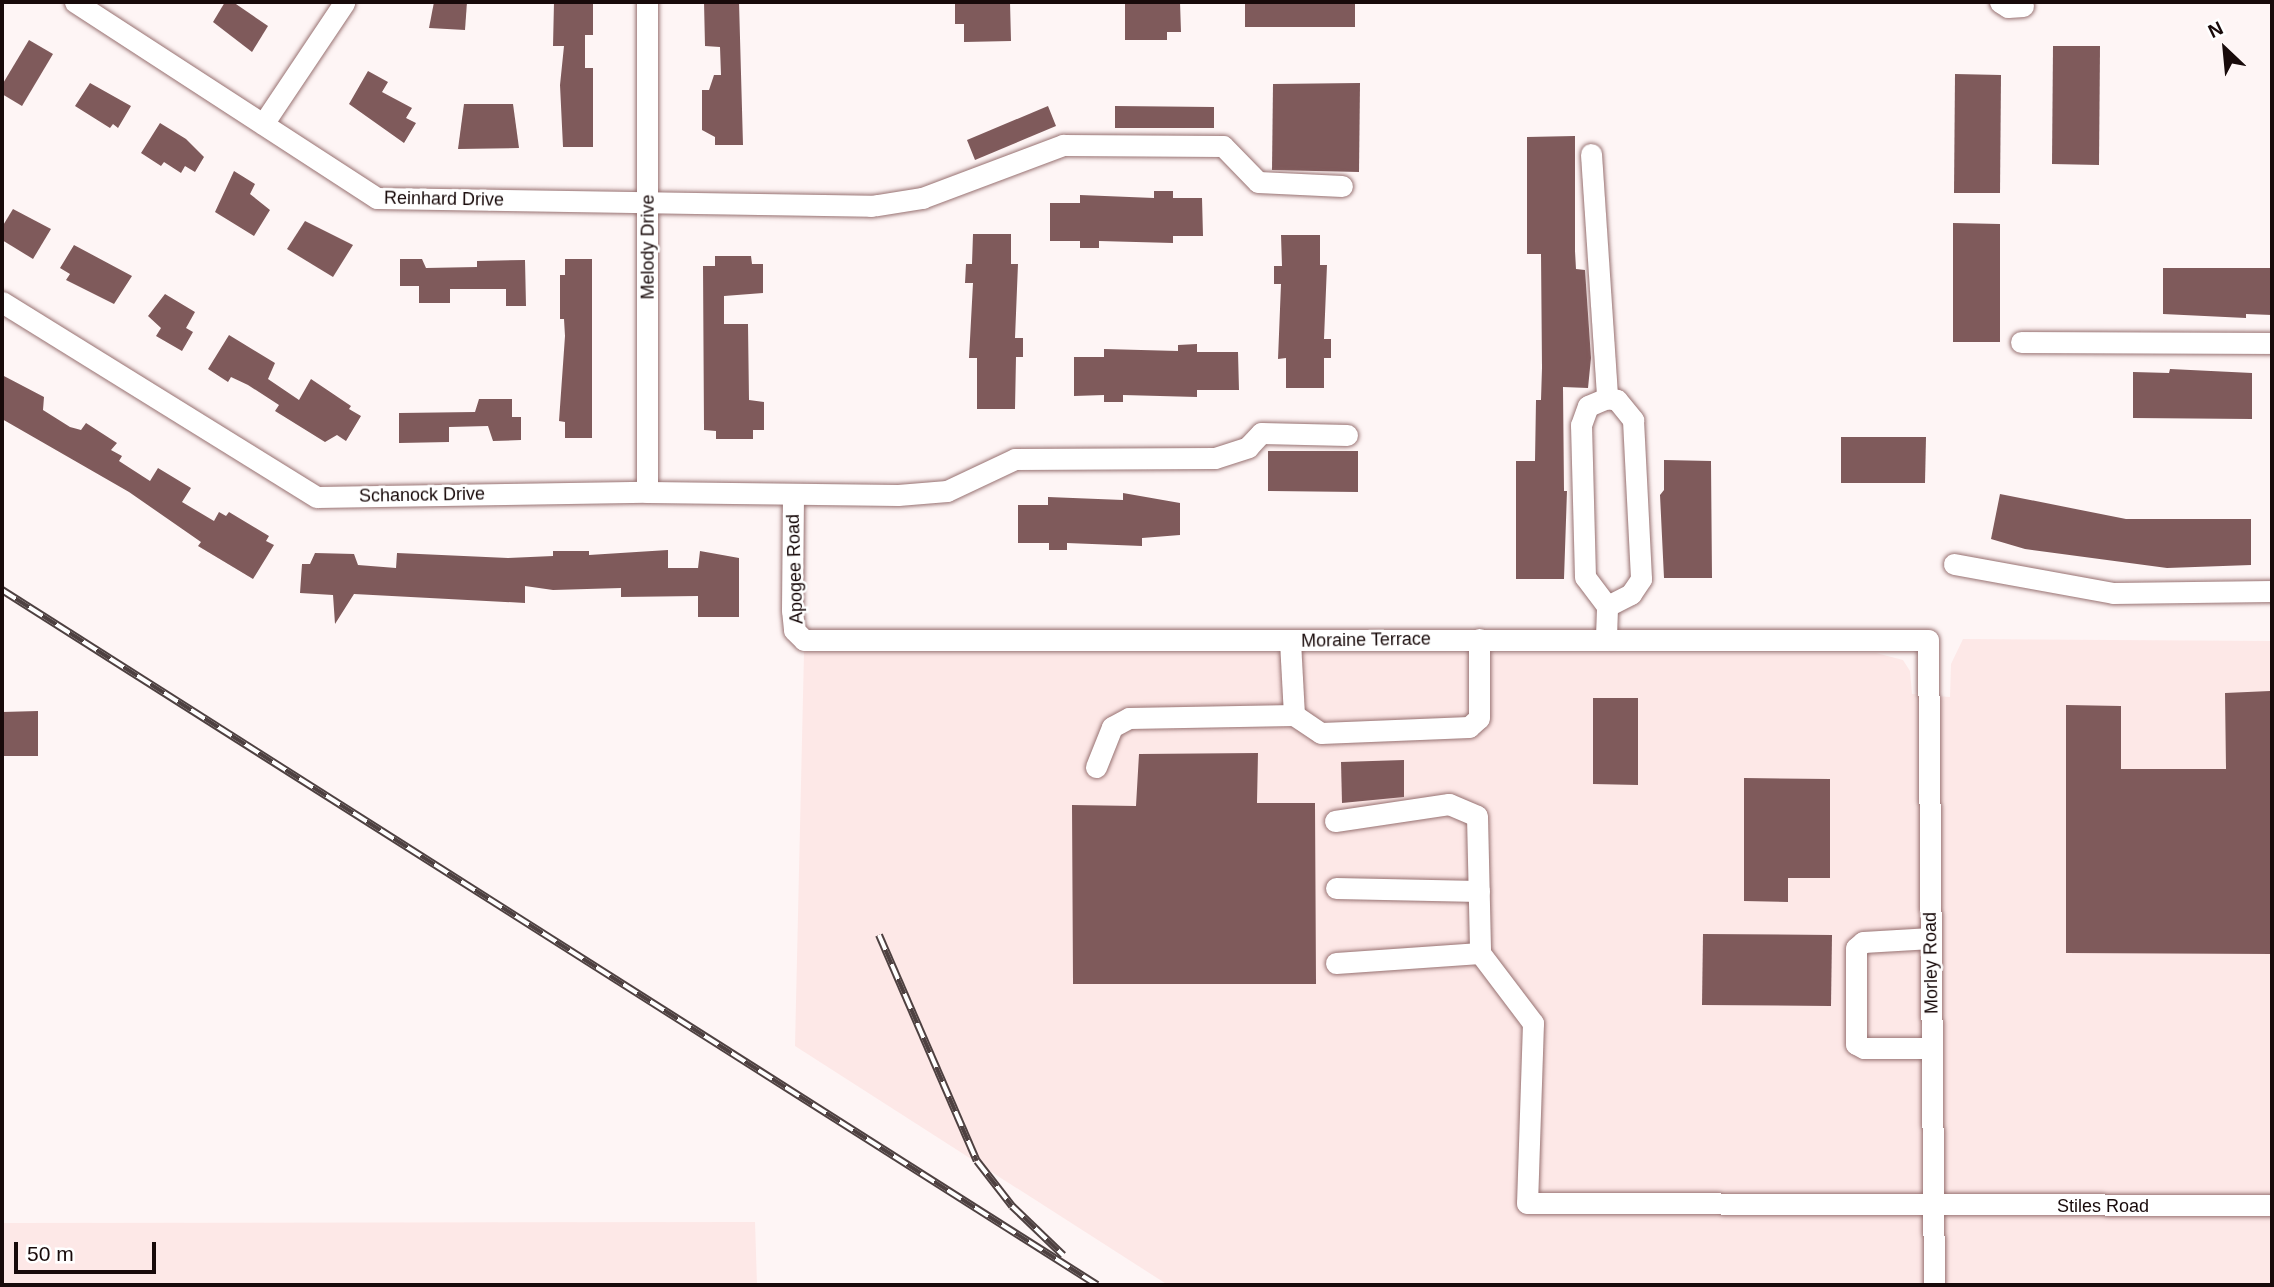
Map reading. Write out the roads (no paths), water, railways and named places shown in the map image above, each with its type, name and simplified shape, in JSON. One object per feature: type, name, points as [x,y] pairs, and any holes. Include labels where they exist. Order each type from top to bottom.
[{"type":"street","name":"Reinhard Drive","points":[[75,2],[377,198],[871,206],[922,198],[1063,145],[1223,146],[1258,182],[1342,186]]},
{"type":"street","name":"Melody Drive","points":[[646,2],[647,492]]},
{"type":"street","points":[[2000,2],[2008,7],[2023,6]]},
{"type":"street","points":[[263,124],[344,4]]},
{"type":"street","points":[[1591,154],[1606,398]]},
{"type":"street","name":"Schanock Drive","points":[[2,302],[317,497],[647,492],[898,495],[947,491],[1015,459],[1215,458],[1248,447],[1261,433],[1347,435]]},
{"type":"street","points":[[2021,342],[2272,343]]},
{"type":"street","points":[[1606,637],[1608,606],[1585,577],[1581,425],[1588,406],[1606,398],[1617,400],[1633,420],[1641,579],[1631,594],[1608,606]]},
{"type":"street","name":"Apogee Road","points":[[793,495],[793,620],[794,630],[804,640]]},
{"type":"street","points":[[1954,564],[2113,593],[2272,591]]},
{"type":"street","name":"Moraine Terrace","points":[[804,640],[1290,641],[1358,637],[1928,640]]},
{"type":"street","points":[[1096,767],[1112,727],[1129,718],[1294,715],[1321,733],[1469,727],[1479,718],[1479,639]]},
{"type":"street","name":"Morley Road","points":[[1928,640],[1934,1285]]},
{"type":"street","points":[[1290,641],[1294,715]]},
{"type":"street","points":[[1335,821],[1450,804],[1477,816],[1480,953],[1336,963]]},
{"type":"street","points":[[1336,888],[1479,891]]},
{"type":"street","points":[[1931,938],[1863,942],[1856,948],[1856,1044],[1932,1048]]},
{"type":"street","name":"Stiles Road","points":[[1480,953],[1533,1023],[1527,1203],[2272,1205]]},
{"type":"railway","points":[[2,590],[1097,1285]]},
{"type":"railway","points":[[879,935],[977,1161],[1012,1206],[1063,1255]]}]
